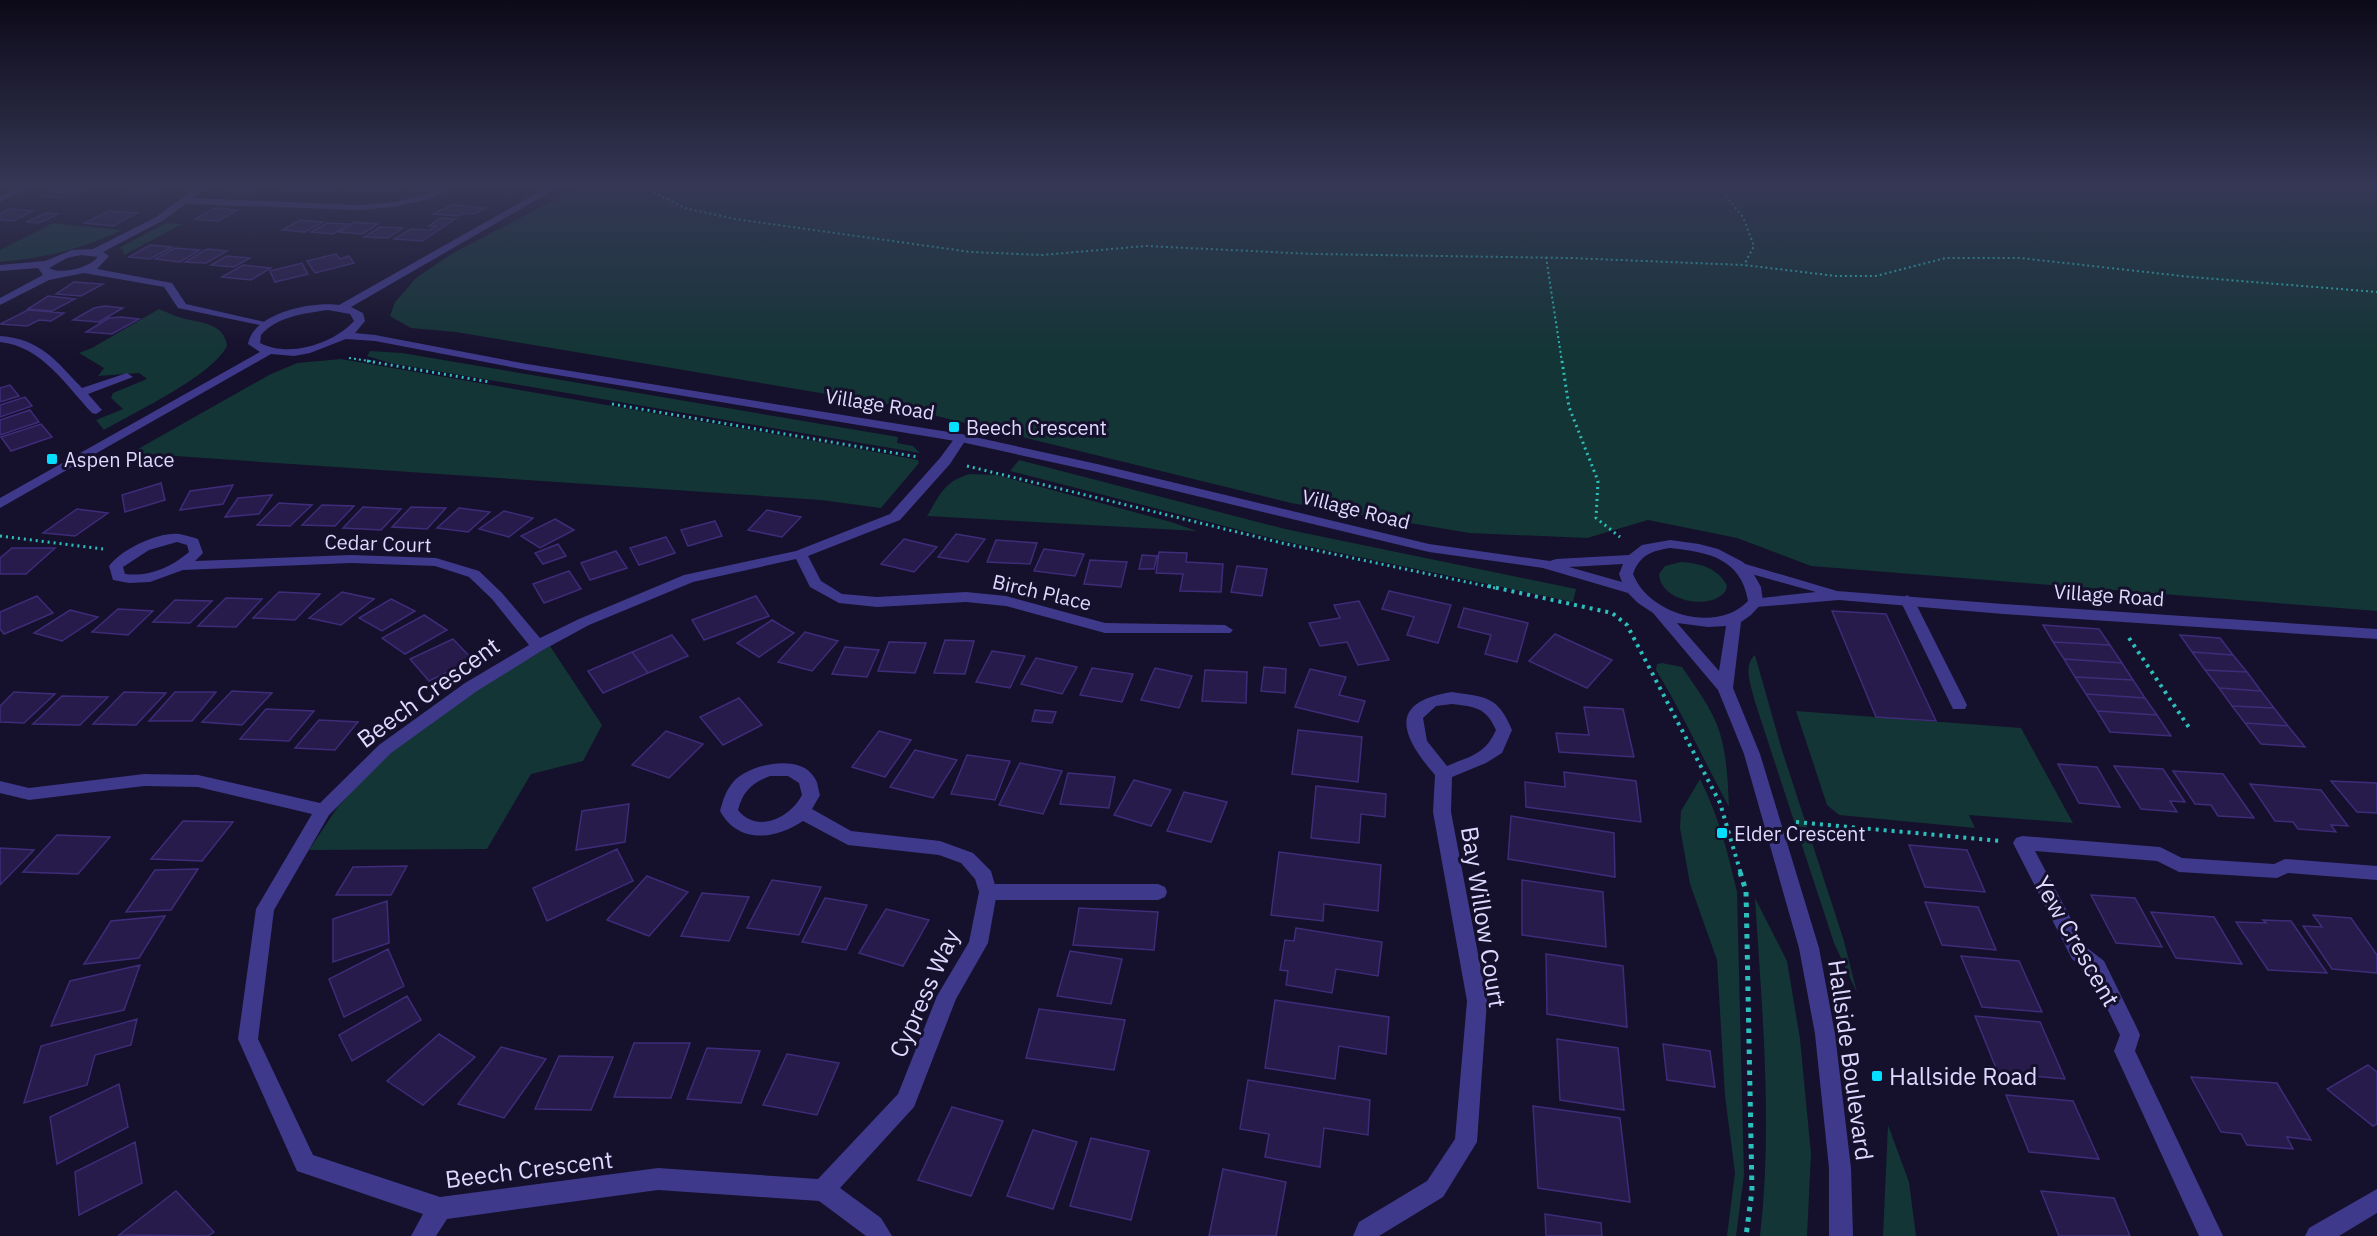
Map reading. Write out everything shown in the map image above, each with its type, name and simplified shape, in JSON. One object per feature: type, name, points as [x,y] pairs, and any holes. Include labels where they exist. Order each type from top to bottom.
[{"type":"street","points":[[0,268],[46,264],[63,256],[95,252],[115,242]]},
{"type":"street","points":[[342,308],[459,242]]},
{"type":"street","points":[[84,270],[103,259],[104,256],[95,252]]},
{"type":"street","points":[[46,264],[44,271],[54,274]]},
{"type":"street","points":[[0,302],[54,274],[84,270],[168,285],[182,306],[265,325]]},
{"type":"street","points":[[320,308],[342,308],[353,311],[359,315],[360,321],[346,336],[306,350],[269,351],[259,348],[254,344],[253,338],[265,325],[294,313],[320,308]]},
{"type":"street","name":"Village Road","points":[[346,336],[375,338],[527,367],[962,438],[1429,548],[1544,564],[1633,590]]},
{"type":"street","points":[[0,339],[12,340],[41,352],[96,410]]},
{"type":"street","points":[[0,504],[269,351]]},
{"type":"street","points":[[80,393],[128,377]]},
{"type":"street","name":"Beech Crescent","points":[[823,1190],[658,1179],[440,1208],[305,1163],[248,1039],[265,909],[323,810],[384,749],[471,687],[538,646],[584,622],[688,578],[800,554],[895,517],[945,461],[962,438]]},
{"type":"street","points":[[130,553],[153,542],[177,538],[193,542],[196,553],[183,566]]},
{"type":"street","name":"Village Road","points":[[1544,564],[1630,559],[1653,546],[1670,544],[1709,550],[1742,567],[1839,595]]},
{"type":"street","name":"Cedar Court","points":[[130,553],[116,566],[118,577],[135,581],[160,577],[183,566],[351,559],[436,562],[474,574],[497,596],[538,646]]},
{"type":"street","name":"Birch Place","points":[[800,554],[815,584],[839,598],[877,602],[966,597],[1006,602],[1105,628],[1225,630]]},
{"type":"street","points":[[1630,559],[1626,574],[1633,590],[1658,610],[1692,620],[1710,622],[1734,619],[1748,612],[1756,602],[1755,585],[1742,567]]},
{"type":"street","name":"Village Road","points":[[1756,602],[1839,595],[2377,634]]},
{"type":"street","points":[[1907,600],[1959,705]]},
{"type":"street","name":"Hallside Boulevard","points":[[1658,610],[1725,688],[1752,754],[1809,948],[1826,1034],[1840,1168],[1841,1236]]},
{"type":"street","name":"Hallside Boulevard","points":[[1725,688],[1734,619]]},
{"type":"street","points":[[1452,698],[1480,702],[1497,713],[1504,730],[1496,749],[1480,759],[1444,774],[1421,747],[1413,730],[1415,716],[1431,701],[1452,698]]},
{"type":"street","points":[[769,770],[791,770],[807,779],[811,795],[802,812],[783,825],[759,829],[739,824],[729,811],[732,794],[747,779],[769,770]]},
{"type":"street","name":"Bay Willow Court","points":[[1365,1236],[1367,1230],[1435,1189],[1466,1142],[1477,1001],[1442,812],[1444,774]]},
{"type":"street","points":[[0,787],[29,794],[144,780],[198,781],[323,810]]},
{"type":"street","points":[[802,812],[848,838],[940,848],[967,858],[984,876],[988,892],[1158,892]]},
{"type":"street","name":"Yew Crescent","points":[[2022,843],[2160,854],[2179,865],[2277,871],[2285,866],[2377,873]]},
{"type":"street","name":"Yew Crescent","points":[[2022,843],[2079,953],[2097,968],[2130,1035],[2124,1051],[2211,1236]]},
{"type":"street","name":"Cypress Way","points":[[823,1190],[906,1100],[947,996],[978,943],[988,892]]},
{"type":"street","points":[[823,1190],[873,1227],[880,1236]]},
{"type":"street","points":[[2317,1236],[2377,1200]]},
{"type":"street","points":[[423,1236],[440,1208]]},
{"type":"path","points":[[903,242],[971,252],[1042,255],[1146,246],[1314,254],[1546,257],[1744,264],[1836,276],[1876,276],[1946,258],[2020,258],[2191,277],[2377,292]]},
{"type":"path","points":[[1744,264],[1754,246],[1752,242]]},
{"type":"path","points":[[1546,257],[1569,407],[1598,481],[1596,518],[1620,537]]},
{"type":"path","points":[[344,357],[497,384]]},
{"type":"path","points":[[603,402],[945,461]]},
{"type":"path","points":[[0,536],[130,553]]},
{"type":"path","points":[[2126,634],[2190,729]]},
{"type":"path","points":[[1771,821],[1818,822],[2022,843]]},
{"type":"green space","points":[[16,242],[94,242],[63,252],[0,262],[0,250]]},
{"type":"green space","points":[[131,242],[149,242],[124,255],[123,250],[119,248]]},
{"type":"green space","points":[[475,242],[2377,242],[2377,611],[1811,566],[1737,538],[1648,520],[1587,538],[1469,533],[1291,503],[892,405],[456,332],[411,328],[390,316],[395,302],[416,278]]},
{"type":"green space","points":[[159,309],[217,328],[225,338],[227,346],[219,357],[190,381],[104,430],[96,420],[123,409],[111,398],[113,393],[147,379],[139,373],[98,376],[104,368],[79,353],[92,348]]},
{"type":"green space","points":[[370,351],[402,353],[898,437],[897,443],[913,446],[920,453],[390,363],[367,356]]},
{"type":"green space","points":[[341,359],[860,449],[918,460],[919,463],[881,508],[821,500],[131,453],[269,375],[297,363]]},
{"type":"green space","points":[[1019,460],[1285,529],[1576,589],[1573,602],[1283,541],[1010,471]]},
{"type":"green space","points":[[970,474],[997,475],[1197,531],[927,516],[939,495],[948,485]]},
{"type":"green space","points":[[1681,562],[1701,565],[1714,571],[1727,586],[1725,592],[1718,598],[1697,602],[1676,597],[1667,591],[1661,583],[1659,574],[1665,566]]},
{"type":"green space","points":[[550,646],[602,725],[583,761],[531,774],[487,849],[309,850],[337,808],[390,749],[474,691]]},
{"type":"green space","points":[[1755,655],[1781,747],[1844,941],[1857,993],[1834,943],[1755,702],[1748,671]]},
{"type":"green space","points":[[1657,664],[1682,667],[1714,718],[1725,754],[1729,807],[1656,670]]},
{"type":"green space","points":[[1796,711],[2021,728],[2073,823],[1969,815],[1975,828],[1839,815],[1827,805]]},
{"type":"green space","points":[[1700,779],[1717,820],[1737,892],[1744,1175],[1736,1236],[1727,1236],[1735,1173],[1725,1096],[1717,960],[1690,884],[1680,828],[1681,811]]},
{"type":"green space","points":[[1755,898],[1787,961],[1800,1039],[1811,1154],[1807,1236],[1760,1236],[1766,1152],[1766,1109]]},
{"type":"green space","points":[[1888,1125],[1909,1182],[1916,1236],[1883,1236]]},
{"type":"building","points":[[150,245],[172,247],[150,259],[129,257]]},
{"type":"building","points":[[175,248],[200,250],[180,262],[155,259]]},
{"type":"building","points":[[207,249],[227,251],[206,263],[185,262]]},
{"type":"building","points":[[336,254],[340,259],[349,256],[354,263],[315,273],[307,261]]},
{"type":"building","points":[[227,256],[250,258],[234,267],[211,265]]},
{"type":"building","points":[[302,263],[308,274],[275,282],[270,271]]},
{"type":"building","points":[[243,265],[271,268],[251,280],[222,277]]},
{"type":"building","points":[[74,282],[103,284],[81,296],[56,294]]},
{"type":"building","points":[[48,296],[75,299],[52,311],[28,309]]},
{"type":"building","points":[[105,306],[123,308],[99,322],[73,320],[94,308]]},
{"type":"building","points":[[28,310],[64,313],[51,321],[39,320],[27,326],[0,324]]},
{"type":"building","points":[[109,318],[139,319],[112,334],[86,332]]},
{"type":"building","points":[[10,385],[19,396],[0,402],[0,388]]},
{"type":"building","points":[[25,397],[32,406],[0,417],[0,405]]},
{"type":"building","points":[[30,410],[39,422],[0,435],[0,420]]},
{"type":"building","points":[[41,424],[52,437],[11,451],[1,437]]},
{"type":"building","points":[[161,483],[165,500],[125,512],[122,495]]},
{"type":"building","points":[[233,485],[223,504],[180,510],[190,491]]},
{"type":"building","points":[[272,495],[259,514],[225,517],[238,498]]},
{"type":"building","points":[[279,503],[312,505],[290,526],[257,525]]},
{"type":"building","points":[[322,505],[354,506],[335,526],[302,525]]},
{"type":"building","points":[[363,507],[401,509],[381,530],[343,528]]},
{"type":"building","points":[[411,507],[446,508],[427,529],[392,527]]},
{"type":"building","points":[[459,508],[490,512],[468,532],[437,528]]},
{"type":"building","points":[[77,509],[108,513],[75,536],[43,533]]},
{"type":"building","points":[[767,510],[801,517],[782,537],[748,530]]},
{"type":"building","points":[[504,511],[533,518],[509,537],[479,529]]},
{"type":"building","points":[[555,519],[574,530],[540,548],[521,536]]},
{"type":"building","points":[[715,521],[722,536],[688,546],[681,530]]},
{"type":"building","points":[[956,534],[985,539],[968,562],[938,557]]},
{"type":"building","points":[[666,537],[675,553],[639,565],[630,548]]},
{"type":"building","points":[[904,539],[937,547],[914,572],[881,564]]},
{"type":"building","points":[[996,540],[1037,543],[1030,564],[987,562]]},
{"type":"building","points":[[558,544],[566,556],[543,564],[535,553]]},
{"type":"building","points":[[12,548],[55,548],[26,574],[0,574],[0,558]]},
{"type":"building","points":[[1044,549],[1084,554],[1075,576],[1034,571]]},
{"type":"building","points":[[616,551],[627,568],[590,580],[581,563]]},
{"type":"building","points":[[1159,552],[1187,553],[1186,562],[1223,564],[1221,592],[1180,591],[1183,574],[1156,573]]},
{"type":"building","points":[[1142,555],[1157,556],[1154,569],[1139,569]]},
{"type":"building","points":[[1090,560],[1127,562],[1121,587],[1084,584]]},
{"type":"building","points":[[1237,566],[1267,569],[1262,596],[1231,592]]},
{"type":"building","points":[[569,571],[581,589],[544,603],[533,584]]},
{"type":"building","points":[[1389,591],[1451,605],[1438,643],[1407,635],[1414,617],[1382,609]]},
{"type":"building","points":[[279,592],[320,594],[295,620],[253,618]]},
{"type":"building","points":[[342,592],[374,599],[341,625],[309,618]]},
{"type":"building","points":[[37,596],[53,613],[4,634],[0,629],[0,612]]},
{"type":"building","points":[[756,596],[769,616],[704,640],[692,620]]},
{"type":"building","points":[[226,598],[262,599],[236,627],[198,626]]},
{"type":"building","points":[[391,599],[415,611],[382,631],[359,618]]},
{"type":"building","points":[[175,600],[212,601],[190,623],[153,622]]},
{"type":"building","points":[[1359,601],[1389,660],[1358,665],[1347,642],[1320,646],[1309,623],[1340,618],[1334,605]]},
{"type":"building","points":[[1464,608],[1528,623],[1517,662],[1485,654],[1491,635],[1458,627]]},
{"type":"building","points":[[118,609],[153,611],[128,635],[92,632]]},
{"type":"building","points":[[70,610],[98,617],[62,641],[34,633]]},
{"type":"building","points":[[1832,611],[1886,614],[1936,721],[1876,717]]},
{"type":"building","points":[[424,615],[447,630],[405,654],[382,638]]},
{"type":"building","points":[[772,620],[794,633],[759,657],[737,643]]},
{"type":"building","points":[[2043,625],[2099,629],[2110,645],[2053,642]]},
{"type":"building","points":[[805,632],[838,641],[812,671],[778,662]]},
{"type":"building","points":[[1555,634],[1612,660],[1587,688],[1529,661]]},
{"type":"building","points":[[672,635],[688,656],[648,673],[632,652]]},
{"type":"building","points":[[2180,635],[2220,638],[2233,655],[2192,652]]},
{"type":"building","points":[[453,639],[473,660],[429,681],[410,659]]},
{"type":"building","points":[[945,640],[974,641],[965,674],[934,673]]},
{"type":"building","points":[[889,642],[926,643],[915,673],[878,671]]},
{"type":"building","points":[[2053,642],[2110,645],[2122,663],[2064,659]]},
{"type":"building","points":[[845,647],[879,650],[867,677],[832,674]]},
{"type":"building","points":[[992,651],[1025,656],[1010,688],[976,682]]},
{"type":"building","points":[[632,652],[648,673],[603,693],[588,671]]},
{"type":"building","points":[[2192,652],[2233,655],[2247,672],[2205,670]]},
{"type":"building","points":[[1036,658],[1077,667],[1062,694],[1021,684]]},
{"type":"building","points":[[2064,659],[2122,663],[2133,680],[2075,677]]},
{"type":"building","points":[[1264,667],[1286,669],[1285,693],[1261,691]]},
{"type":"building","points":[[1092,668],[1133,674],[1122,702],[1080,695]]},
{"type":"building","points":[[1155,668],[1192,676],[1179,708],[1141,700]]},
{"type":"building","points":[[1310,669],[1346,677],[1339,695],[1365,701],[1358,722],[1295,707]]},
{"type":"building","points":[[1205,670],[1247,672],[1246,703],[1202,701]]},
{"type":"building","points":[[2205,670],[2247,672],[2261,691],[2219,688]]},
{"type":"building","points":[[2075,677],[2133,680],[2145,698],[2086,694]]},
{"type":"building","points":[[2219,688],[2261,691],[2274,708],[2232,706]]},
{"type":"building","points":[[232,691],[272,693],[242,725],[202,722]]},
{"type":"building","points":[[14,692],[55,694],[24,723],[0,722],[0,706]]},
{"type":"building","points":[[124,692],[166,693],[136,725],[93,724]]},
{"type":"building","points":[[175,692],[216,692],[192,721],[149,721]]},
{"type":"building","points":[[2086,694],[2145,698],[2157,715],[2097,711]]},
{"type":"building","points":[[62,696],[108,697],[80,725],[33,724]]},
{"type":"building","points":[[739,698],[762,725],[723,745],[700,717]]},
{"type":"building","points":[[2232,706],[2274,708],[2288,726],[2245,723]]},
{"type":"building","points":[[1584,707],[1623,709],[1634,757],[1559,752],[1556,733],[1589,735]]},
{"type":"building","points":[[266,709],[314,711],[289,741],[240,739]]},
{"type":"building","points":[[1035,710],[1056,712],[1052,723],[1032,721]]},
{"type":"building","points":[[2097,711],[2157,715],[2171,736],[2110,732]]},
{"type":"building","points":[[319,720],[358,722],[335,750],[295,748]]},
{"type":"building","points":[[2245,723],[2288,726],[2305,747],[2261,744]]},
{"type":"building","points":[[1298,730],[1362,737],[1358,782],[1292,774]]},
{"type":"building","points":[[666,731],[703,744],[669,778],[632,765]]},
{"type":"building","points":[[879,731],[911,740],[885,777],[852,767]]},
{"type":"building","points":[[915,750],[957,760],[933,798],[890,787]]},
{"type":"building","points":[[967,755],[1010,761],[995,800],[951,794]]},
{"type":"building","points":[[1020,763],[1062,771],[1043,814],[999,805]]},
{"type":"building","points":[[2058,764],[2097,767],[2120,807],[2079,803]]},
{"type":"building","points":[[2114,766],[2163,769],[2185,802],[2170,801],[2177,812],[2141,809]]},
{"type":"building","points":[[2173,771],[2223,774],[2254,818],[2218,816],[2211,805],[2195,804]]},
{"type":"building","points":[[1564,772],[1636,781],[1641,822],[1526,807],[1525,782],[1565,787]]},
{"type":"building","points":[[1068,773],[1115,777],[1109,808],[1060,804]]},
{"type":"building","points":[[1134,780],[1171,790],[1151,826],[1114,815]]},
{"type":"building","points":[[2331,781],[2377,783],[2377,813],[2357,812]]},
{"type":"building","points":[[2250,784],[2321,790],[2348,826],[2331,825],[2336,832],[2298,829],[2293,822],[2275,821]]},
{"type":"building","points":[[1316,786],[1386,794],[1385,817],[1361,814],[1359,843],[1311,838]]},
{"type":"building","points":[[1184,792],[1227,802],[1211,842],[1167,831]]},
{"type":"building","points":[[629,804],[625,842],[576,850],[582,811]]},
{"type":"building","points":[[1511,816],[1614,833],[1615,877],[1508,859]]},
{"type":"building","points":[[183,821],[233,822],[202,861],[151,859]]},
{"type":"building","points":[[57,835],[110,837],[78,874],[23,872]]},
{"type":"building","points":[[1909,845],[1967,850],[1985,892],[1925,887]]},
{"type":"building","points":[[0,848],[34,850],[0,885]]},
{"type":"building","points":[[617,849],[633,881],[547,921],[533,888]]},
{"type":"building","points":[[1279,852],[1381,865],[1378,911],[1324,904],[1323,921],[1271,915]]},
{"type":"building","points":[[407,866],[391,895],[336,895],[353,867]]},
{"type":"building","points":[[198,869],[171,910],[126,912],[155,870]]},
{"type":"building","points":[[647,876],[688,892],[649,936],[607,920]]},
{"type":"building","points":[[772,880],[821,887],[799,935],[747,928]]},
{"type":"building","points":[[1522,880],[1603,892],[1606,947],[1522,935]]},
{"type":"building","points":[[702,893],[749,897],[729,941],[681,936]]},
{"type":"building","points":[[2091,895],[2135,898],[2162,947],[2116,943]]},
{"type":"building","points":[[825,898],[867,905],[846,950],[802,942]]},
{"type":"building","points":[[387,901],[389,943],[333,962],[333,919]]},
{"type":"building","points":[[1925,902],[1978,907],[1996,950],[1942,945]]},
{"type":"building","points":[[1079,908],[1158,912],[1154,950],[1073,945]]},
{"type":"building","points":[[886,909],[929,920],[903,966],[859,953]]},
{"type":"building","points":[[2151,912],[2214,917],[2242,964],[2176,958]]},
{"type":"building","points":[[2313,915],[2351,918],[2377,955],[2377,973],[2332,969],[2303,926],[2322,927]]},
{"type":"building","points":[[165,916],[139,958],[84,964],[111,921]]},
{"type":"building","points":[[2263,920],[2291,921],[2327,973],[2268,970],[2236,922],[2266,923]]},
{"type":"building","points":[[1296,928],[1382,942],[1378,976],[1336,969],[1332,993],[1286,985],[1288,971],[1280,970],[1285,940],[1294,941]]},
{"type":"building","points":[[388,949],[404,986],[344,1017],[329,979]]},
{"type":"building","points":[[1070,951],[1122,959],[1111,1004],[1057,996]]},
{"type":"building","points":[[1546,954],[1623,966],[1627,1027],[1547,1014]]},
{"type":"building","points":[[1961,956],[2019,961],[2042,1012],[1982,1007]]},
{"type":"building","points":[[140,965],[124,1010],[51,1026],[70,981]]},
{"type":"building","points":[[407,996],[421,1020],[352,1061],[339,1035]]},
{"type":"building","points":[[1275,1000],[1389,1017],[1386,1054],[1339,1046],[1335,1079],[1265,1068]]},
{"type":"building","points":[[1039,1009],[1125,1020],[1114,1070],[1026,1058]]},
{"type":"building","points":[[1975,1016],[2040,1022],[2065,1079],[1998,1073]]},
{"type":"building","points":[[137,1019],[131,1045],[95,1055],[87,1085],[24,1103],[41,1046]]},
{"type":"building","points":[[439,1034],[475,1057],[423,1105],[387,1081]]},
{"type":"building","points":[[1557,1039],[1618,1048],[1624,1110],[1560,1100]]},
{"type":"building","points":[[634,1043],[690,1043],[671,1098],[614,1097]]},
{"type":"building","points":[[1663,1044],[1710,1051],[1715,1087],[1667,1080]]},
{"type":"building","points":[[501,1047],[546,1059],[504,1118],[458,1104]]},
{"type":"building","points":[[707,1048],[760,1051],[741,1103],[687,1099]]},
{"type":"building","points":[[787,1054],[839,1063],[817,1115],[763,1105]]},
{"type":"building","points":[[559,1056],[613,1057],[591,1110],[535,1109]]},
{"type":"building","points":[[2368,1065],[2377,1072],[2377,1124],[2373,1126],[2327,1089]]},
{"type":"building","points":[[2191,1077],[2277,1083],[2311,1140],[2287,1137],[2293,1149],[2247,1145],[2241,1134],[2221,1132]]},
{"type":"building","points":[[1248,1080],[1370,1100],[1368,1135],[1324,1128],[1320,1167],[1265,1157],[1269,1134],[1240,1129]]},
{"type":"building","points":[[119,1084],[128,1127],[57,1164],[50,1117]]},
{"type":"building","points":[[2006,1095],[2073,1101],[2099,1159],[2029,1152]]},
{"type":"building","points":[[1533,1106],[1620,1118],[1630,1202],[1538,1188]]},
{"type":"building","points":[[952,1107],[1003,1121],[971,1196],[918,1180]]},
{"type":"building","points":[[1033,1130],[1077,1142],[1053,1209],[1007,1196]]},
{"type":"building","points":[[1091,1138],[1149,1151],[1131,1220],[1070,1206]]},
{"type":"building","points":[[135,1142],[142,1183],[79,1215],[75,1172]]},
{"type":"building","points":[[1223,1169],[1286,1182],[1276,1236],[1209,1236]]},
{"type":"building","points":[[176,1191],[214,1232],[208,1236],[119,1235]]},
{"type":"building","points":[[2041,1191],[2114,1198],[2130,1236],[2059,1236]]},
{"type":"building","points":[[1545,1214],[1601,1223],[1602,1236],[1546,1236]]},
{"type":"place","name":"Beech Crescent","points":[[954,427]]},
{"type":"place","name":"Aspen Place","points":[[52,459]]},
{"type":"place","name":"Elder Crescent","points":[[1722,833]]},
{"type":"place","name":"Hallside Road","points":[[1877,1076]]}]
